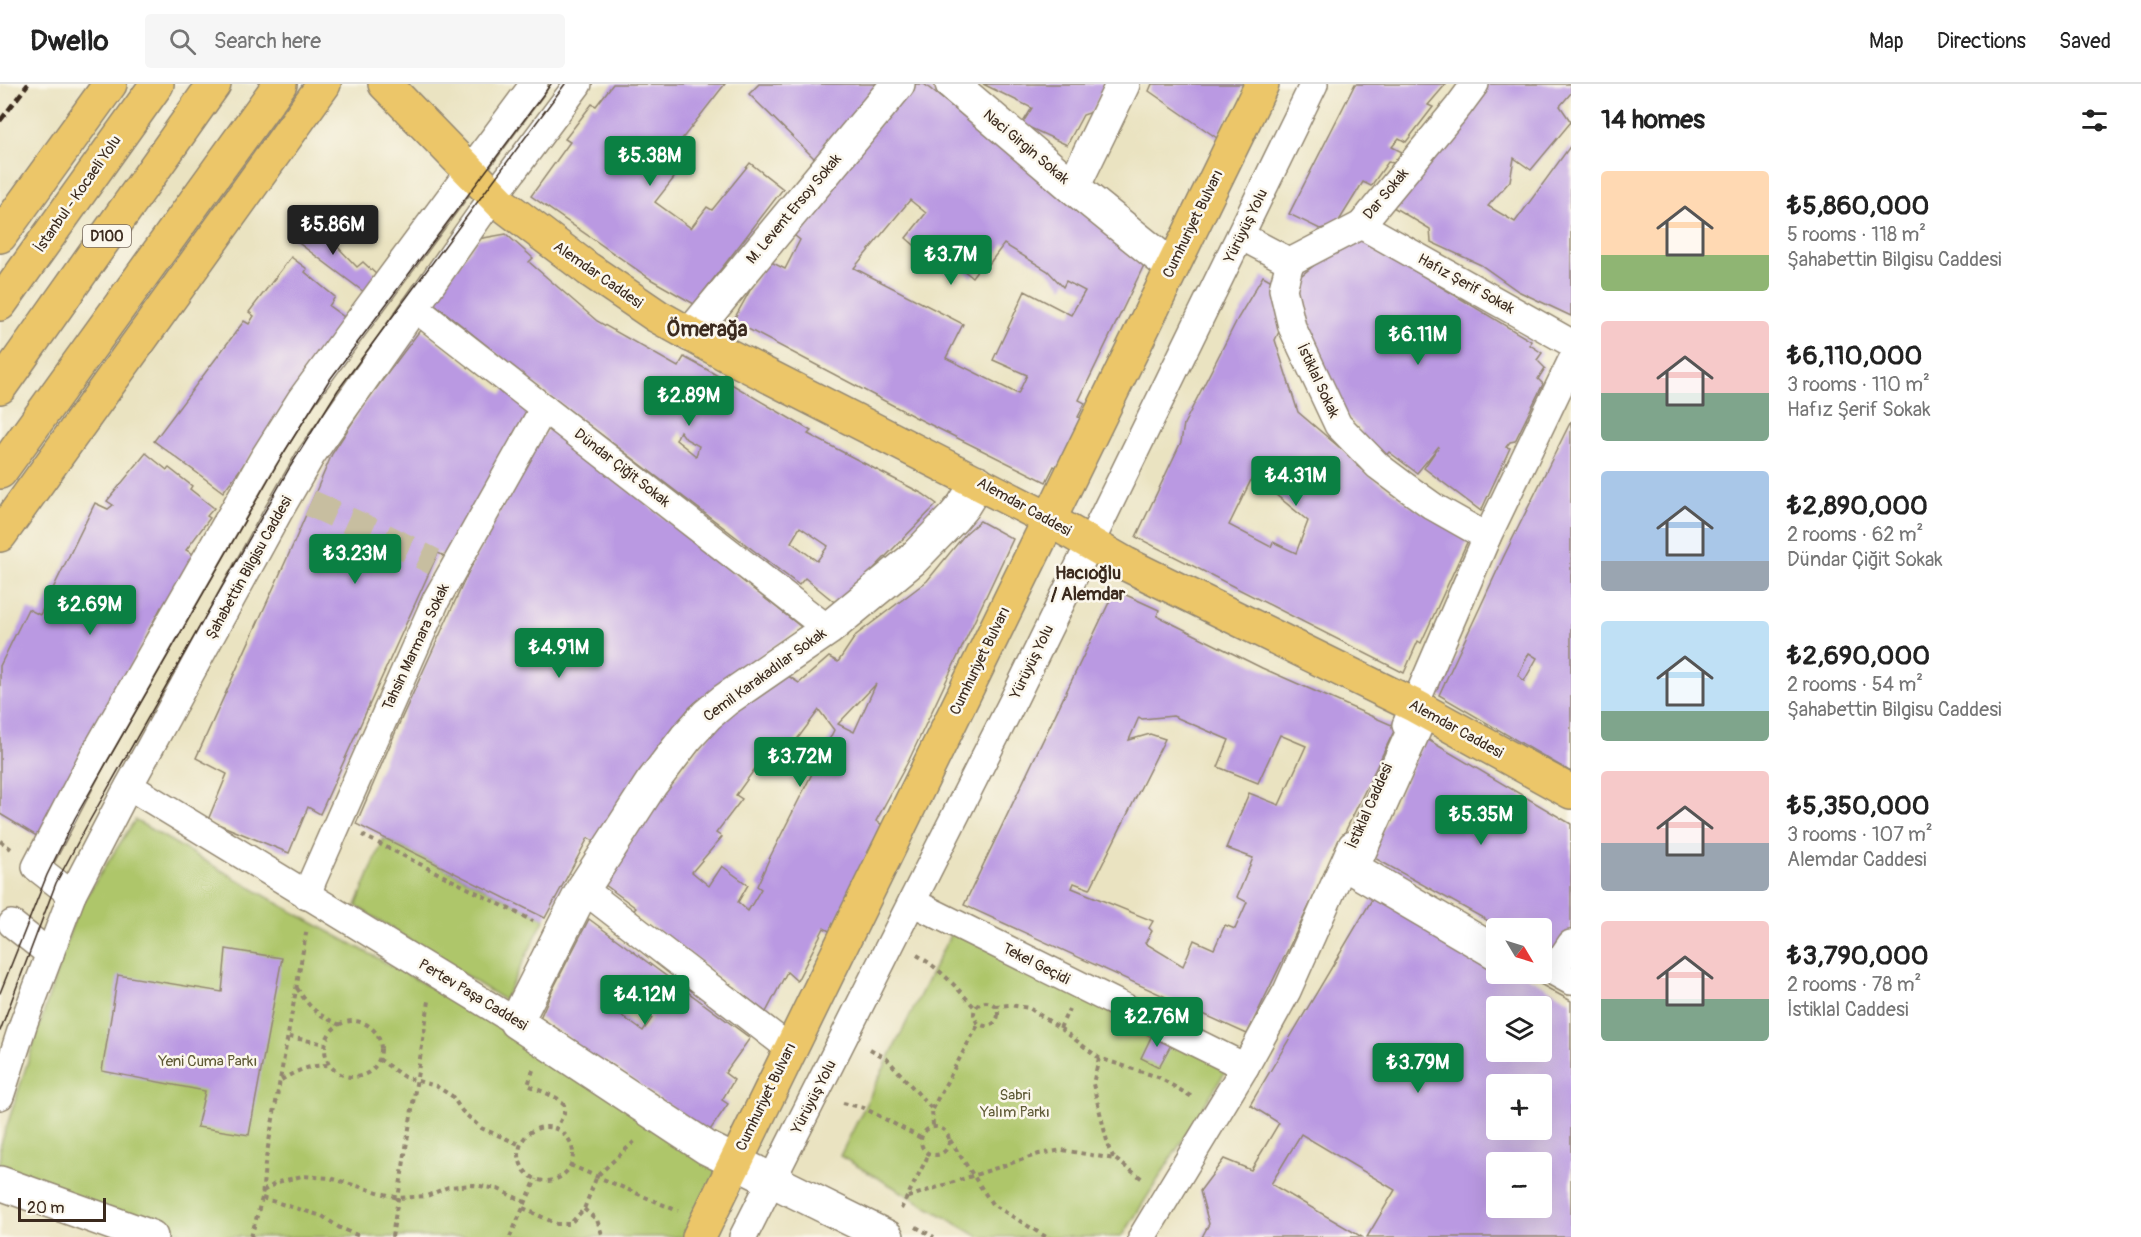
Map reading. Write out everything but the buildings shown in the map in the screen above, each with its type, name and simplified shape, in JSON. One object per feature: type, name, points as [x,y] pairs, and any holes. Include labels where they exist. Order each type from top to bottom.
[{"type":"main road","points":[[0,236],[110,84]]},
{"type":"main road","name":"İstanbul - Kocaeli Yolu","points":[[0,304],[157,84]]},
{"type":"main road","name":"D100","points":[[0,387],[214,84]]},
{"type":"main road","points":[[0,472],[280,84]]},
{"type":"main road","points":[[0,535],[324,84]]},
{"type":"main road","name":"Alemdar Caddesi","points":[[385,84],[494,196],[588,269],[690,335],[978,482],[1126,564],[1419,708],[1571,792]]},
{"type":"main road","name":"Cumhuriyet Bulvarı","points":[[691,1225],[735,1162],[1262,84]]},
{"type":"street","points":[[72,895],[36,867],[93,757],[288,419],[534,84]]},
{"type":"street","name":"Şahabettin Bilgisu Caddesi","points":[[0,1096],[24,1022],[72,895],[129,786],[300,498],[311,456],[494,196],[578,84]]},
{"type":"street","name":"M. Levent Ersoy Sokak","points":[[690,335],[898,84]]},
{"type":"street","name":"Naci Girgin Sokak","points":[[952,84],[1073,187],[1172,267]]},
{"type":"street","points":[[1073,187],[1123,84]]},
{"type":"street","name":"Yürüyüş Yolu","points":[[742,1237],[1090,544],[1314,84]]},
{"type":"street","name":"Dar Sokak","points":[[1281,257],[1361,225],[1475,84]]},
{"type":"street","name":"Hafız Şerif Sokak","points":[[1361,225],[1571,344]]},
{"type":"street","points":[[1241,236],[1281,257]]},
{"type":"street","name":"İstiklal Sokak","points":[[1281,257],[1283,289],[1292,327],[1338,425],[1378,466],[1434,507],[1487,537]]},
{"type":"street","name":"Dündar Çiğit Sokak","points":[[415,308],[828,629]]},
{"type":"street","points":[[1486,947],[1352,868],[1352,858],[1419,708],[1487,537],[1571,362]]},
{"type":"street","name":"Tahsin Marmara Sokak","points":[[307,896],[436,600],[443,566],[544,408]]},
{"type":"street","name":"Cemil Karakadılar Sokak","points":[[516,1022],[583,889],[651,784],[686,738],[707,715],[828,629],[912,560],[954,518],[978,482]]},
{"type":"street","name":"Pertev Paşa Caddesi","points":[[129,786],[545,1040],[707,1148],[817,1201],[892,1227]]},
{"type":"street","points":[[1352,858],[1486,934]]},
{"type":"street","name":"İstiklal Caddesi","points":[[1142,1237],[1245,1067],[1287,990],[1352,858]]},
{"type":"street","points":[[583,889],[789,1048]]},
{"type":"street","name":"Tekel Geçidi","points":[[912,902],[1245,1067]]},
{"type":"street","points":[[12,924],[50,954]]},
{"type":"street","points":[[1555,973],[1571,944]]},
{"type":"street","points":[[2,1183],[151,1237]]},
{"type":"path","points":[[337,823],[560,935]]},
{"type":"path","points":[[251,1237],[262,1198],[265,1164],[297,988],[308,921],[307,896]]},
{"type":"path","points":[[934,965],[950,979],[976,1009]]},
{"type":"path","points":[[392,1237],[431,989],[436,972]]},
{"type":"path","points":[[297,988],[309,1007],[340,1025]]},
{"type":"path","points":[[995,1006],[998,1013],[996,1021],[986,1026],[979,1023],[975,1017],[976,1009],[985,1002],[995,1006],[1010,1005],[1029,1008],[1099,1058],[1158,1077],[1196,1098]]},
{"type":"path","points":[[359,1022],[375,1032],[381,1050],[379,1059],[368,1072],[360,1076],[343,1076],[330,1065],[326,1056],[326,1044],[333,1030],[340,1025],[359,1022]]},
{"type":"path","points":[[933,1126],[932,1109],[979,1023]]},
{"type":"path","points":[[288,1037],[326,1044]]},
{"type":"path","points":[[545,1040],[528,1085],[557,1098],[564,1105],[564,1114],[556,1129]]},
{"type":"path","points":[[1099,1058],[1093,1084],[1109,1149],[1115,1159],[1153,1186]]},
{"type":"path","points":[[379,1059],[404,1077],[436,1086],[452,1096],[462,1111],[482,1128],[521,1145]]},
{"type":"path","points":[[887,1059],[932,1109]]},
{"type":"path","points":[[281,1080],[297,1070],[314,1065],[330,1065]]},
{"type":"path","points":[[864,1108],[921,1138]]},
{"type":"path","points":[[950,1140],[950,1145],[944,1153],[934,1155],[929,1154],[923,1147],[921,1138],[925,1130],[933,1126],[942,1127],[992,1204],[1039,1235],[1046,1237]]},
{"type":"path","points":[[539,1128],[556,1129],[569,1140],[572,1148],[570,1165],[558,1178],[536,1179],[525,1171],[520,1163],[521,1145],[532,1132],[539,1128]]},
{"type":"path","points":[[523,1208],[549,1221],[570,1224],[584,1209],[597,1176],[645,1132]]},
{"type":"path","points":[[908,1197],[1039,1154],[1062,1150],[1115,1159]]},
{"type":"path","points":[[892,1227],[929,1154]]},
{"type":"path","points":[[570,1165],[597,1176],[691,1225]]},
{"type":"path","points":[[263,1191],[278,1182],[302,1176],[330,1178],[398,1198],[427,1196],[448,1187],[474,1185],[498,1189],[525,1202]]},
{"type":"path","points":[[510,1237],[536,1179]]},
{"type":"path","points":[[262,1198],[322,1216],[340,1228],[362,1237]]},
{"type":"path","points":[[584,1209],[597,1220],[603,1237]]},
{"type":"green space","name":"Yeni Cuma Parkı","points":[[135,820],[286,908],[541,1048],[719,1170],[685,1237],[192,1237],[0,1171],[0,1147],[77,910]]},
{"type":"green space","points":[[384,838],[545,918],[504,1000],[356,906]]},
{"type":"green space","name":"Sabri Yalım Parkı","points":[[956,923],[1232,1061],[1122,1237],[979,1237],[840,1156]]},
{"type":"tunnel","points":[[310,503],[434,562]]},
{"type":"tram line","points":[[0,993],[47,875],[75,818],[280,459],[328,382],[551,84]]},
{"type":"tram line","points":[[0,1031],[56,883],[290,467],[338,390],[565,84]]},
{"type":"railway","points":[[0,121],[28,84]]},
{"type":"district","name":"Ömerağa","points":[[707,329]]},
{"type":"district","name":"Hacıoğlu / Alemdar","points":[[1088,583]]}]
